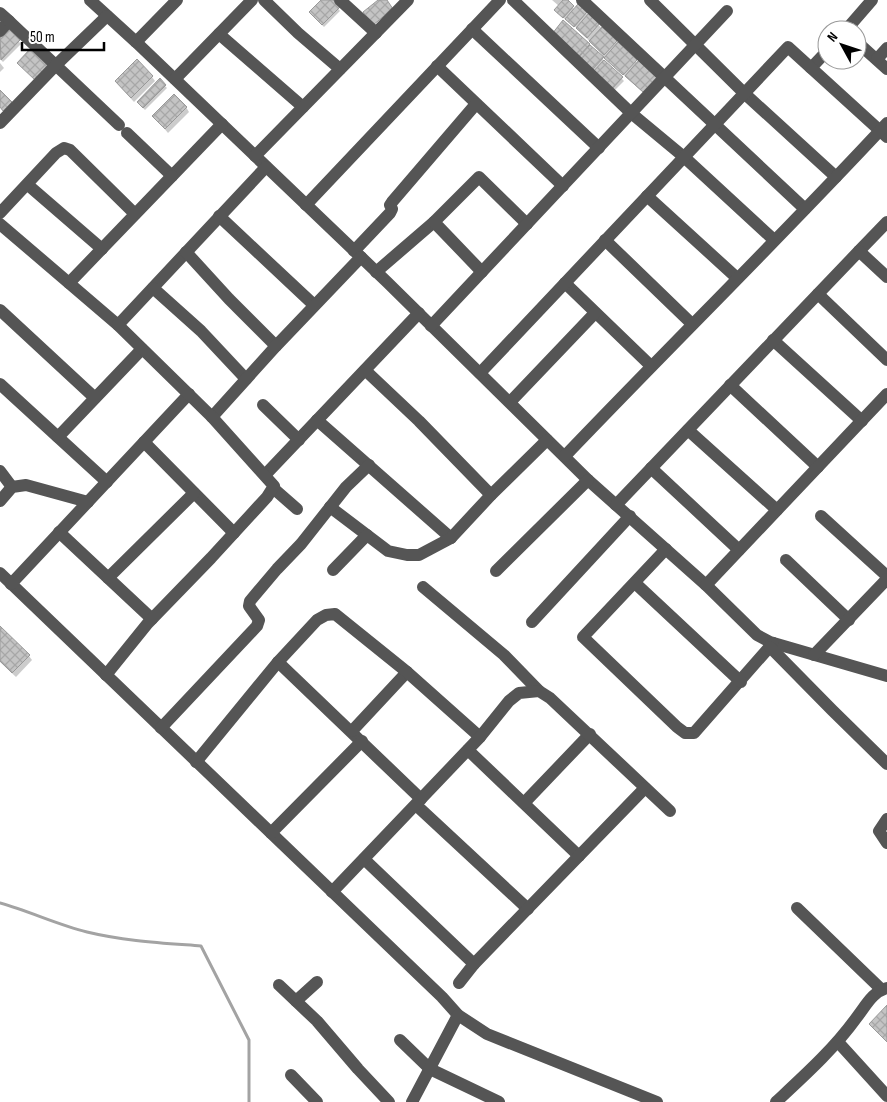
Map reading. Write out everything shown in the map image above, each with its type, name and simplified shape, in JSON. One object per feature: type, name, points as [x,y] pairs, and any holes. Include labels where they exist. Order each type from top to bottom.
[{"type":"street","points":[[90,0],[419,313],[588,480],[706,585],[757,635],[772,645],[832,710],[887,764]]},
{"type":"street","points":[[136,42],[177,0]]},
{"type":"street","points":[[175,79],[252,0]]},
{"type":"street","points":[[264,0],[298,34],[340,69]]},
{"type":"street","points":[[340,0],[376,33]]},
{"type":"street","points":[[255,156],[408,0]]},
{"type":"street","points":[[306,205],[500,0]]},
{"type":"street","points":[[513,0],[631,113],[684,157],[774,240]]},
{"type":"street","points":[[582,0],[805,209]]},
{"type":"street","points":[[650,0],[744,94],[836,177]]},
{"type":"street","points":[[855,20],[872,0]]},
{"type":"street","points":[[431,326],[727,11]]},
{"type":"street","points":[[0,123],[106,16]]},
{"type":"street","points":[[3,22],[55,66],[172,176]]},
{"type":"street","points":[[472,30],[598,148]]},
{"type":"street","points":[[219,34],[303,107]]},
{"type":"street","points":[[480,373],[788,48],[885,130],[736,278],[564,456]]},
{"type":"street","points":[[877,59],[887,48]]},
{"type":"street","points":[[867,50],[887,69]]},
{"type":"street","points":[[811,68],[817,62]]},
{"type":"street","points":[[437,66],[563,186]]},
{"type":"street","points":[[212,416],[314,305],[390,213],[392,202],[476,104]]},
{"type":"street","points":[[69,283],[222,124]]},
{"type":"street","points":[[0,213],[56,153],[64,148],[70,150],[135,214]]},
{"type":"street","points":[[118,325],[266,167]]},
{"type":"street","points":[[376,272],[434,222],[479,177],[527,224]]},
{"type":"street","points":[[28,185],[102,249]]},
{"type":"street","points":[[647,196],[736,278]]},
{"type":"street","points":[[219,216],[314,305]]},
{"type":"street","points":[[434,222],[482,272]]},
{"type":"street","points":[[616,505],[887,222]]},
{"type":"street","points":[[0,224],[118,325],[212,416],[273,484],[273,488],[297,510]]},
{"type":"street","points":[[605,240],[692,324]]},
{"type":"street","points":[[186,252],[276,346]]},
{"type":"street","points":[[859,252],[887,277]]},
{"type":"street","points":[[565,283],[651,366]]},
{"type":"street","points":[[152,288],[201,331],[246,379]]},
{"type":"street","points":[[818,294],[887,360]]},
{"type":"street","points":[[0,310],[95,398]]},
{"type":"street","points":[[265,475],[419,313]]},
{"type":"street","points":[[510,402],[595,313]]},
{"type":"street","points":[[773,340],[862,421]]},
{"type":"street","points":[[58,437],[142,349]]},
{"type":"street","points":[[365,370],[419,420],[492,495]]},
{"type":"street","points":[[0,384],[106,482]]},
{"type":"street","points":[[730,385],[818,467]]},
{"type":"street","points":[[11,584],[189,394]]},
{"type":"street","points":[[706,585],[887,394]]},
{"type":"street","points":[[262,406],[299,440]]},
{"type":"street","points":[[317,420],[451,538]]},
{"type":"street","points":[[688,430],[777,510]]},
{"type":"street","points":[[330,507],[388,551],[407,555],[419,555],[451,538],[547,440]]},
{"type":"street","points":[[144,442],[234,533]]},
{"type":"street","points":[[161,728],[257,626],[259,620],[249,606],[250,601],[301,544],[346,488],[369,465]]},
{"type":"street","points":[[651,468],[739,550]]},
{"type":"street","points":[[0,471],[12,487]]},
{"type":"street","points":[[496,571],[588,480]]},
{"type":"street","points":[[0,501],[12,487],[26,485],[88,502]]},
{"type":"street","points":[[106,675],[152,619],[234,533],[273,488]]},
{"type":"street","points":[[108,578],[194,493]]},
{"type":"street","points":[[532,622],[630,516]]},
{"type":"street","points":[[814,655],[887,577],[821,516]]},
{"type":"street","points":[[59,532],[152,619]]},
{"type":"street","points":[[333,570],[367,535]]},
{"type":"street","points":[[666,549],[583,637],[677,727],[685,733],[694,733],[772,645]]},
{"type":"street","points":[[786,560],[848,620]]},
{"type":"street","points":[[0,574],[458,1014],[487,1034],[657,1102]]},
{"type":"street","points":[[635,583],[741,682]]},
{"type":"street","points":[[423,587],[504,655],[538,690],[550,698],[590,734],[670,811]]},
{"type":"street","points":[[196,762],[278,662],[317,620],[326,615],[335,614],[407,672],[480,737]]},
{"type":"street","points":[[772,645],[887,676]]},
{"type":"street","points":[[278,662],[352,731],[418,802],[528,909]]},
{"type":"street","points":[[352,731],[407,672]]},
{"type":"street","points":[[332,892],[468,750],[509,701],[519,693],[538,690]]},
{"type":"street","points":[[524,803],[590,734]]},
{"type":"street","points":[[271,833],[362,741]]},
{"type":"street","points":[[468,750],[580,856]]},
{"type":"street","points":[[459,983],[474,964],[645,788]]},
{"type":"street","points":[[887,819],[879,831],[887,844]]},
{"type":"street","points":[[364,859],[474,964]]},
{"type":"street","points":[[776,1102],[838,1042],[872,998],[884,989],[797,908]]},
{"type":"street","points":[[296,1001],[316,982]]},
{"type":"street","points":[[279,985],[317,1021],[389,1102]]},
{"type":"street","points":[[412,1102],[458,1014]]},
{"type":"street","points":[[400,1040],[430,1069],[499,1102]]},
{"type":"street","points":[[838,1042],[887,1096]]},
{"type":"street","points":[[292,1075],[317,1102]]},
{"type":"building","points":[[321,0],[333,0],[340,7],[322,25],[309,12]]},
{"type":"building","points":[[378,0],[387,0],[393,9],[373,25],[363,12]]},
{"type":"building","points":[[563,0],[568,0],[574,6],[563,18],[554,10]]},
{"type":"building","points":[[578,4],[587,12],[574,27],[565,19]]},
{"type":"building","points":[[589,13],[600,23],[587,38],[576,28]]},
{"type":"building","points":[[563,20],[590,44],[578,57],[552,34]]},
{"type":"building","points":[[602,27],[617,41],[604,55],[589,41]]},
{"type":"building","points":[[9,29],[20,40],[1,60],[0,38]]},
{"type":"building","points":[[618,42],[637,60],[623,75],[604,58]]},
{"type":"building","points":[[590,45],[604,57],[591,71],[577,59]]},
{"type":"building","points":[[30,49],[48,66],[35,80],[17,63]]},
{"type":"building","points":[[137,59],[153,76],[131,98],[115,81]]},
{"type":"building","points":[[604,60],[623,77],[611,90],[592,73]]},
{"type":"building","points":[[639,60],[657,77],[643,92],[625,76]]},
{"type":"building","points":[[160,78],[166,85],[143,108],[137,102]]},
{"type":"building","points":[[0,90],[12,102],[3,111],[0,107]]},
{"type":"building","points":[[174,94],[187,107],[165,129],[152,116]]},
{"type":"building","points":[[0,626],[30,655],[12,673],[0,661]]},
{"type":"building","points":[[887,1005],[887,1042],[869,1024]]},
{"type":"waterway","points":[[0,903],[65,926],[115,938],[201,946],[249,1040],[249,1102]]}]
